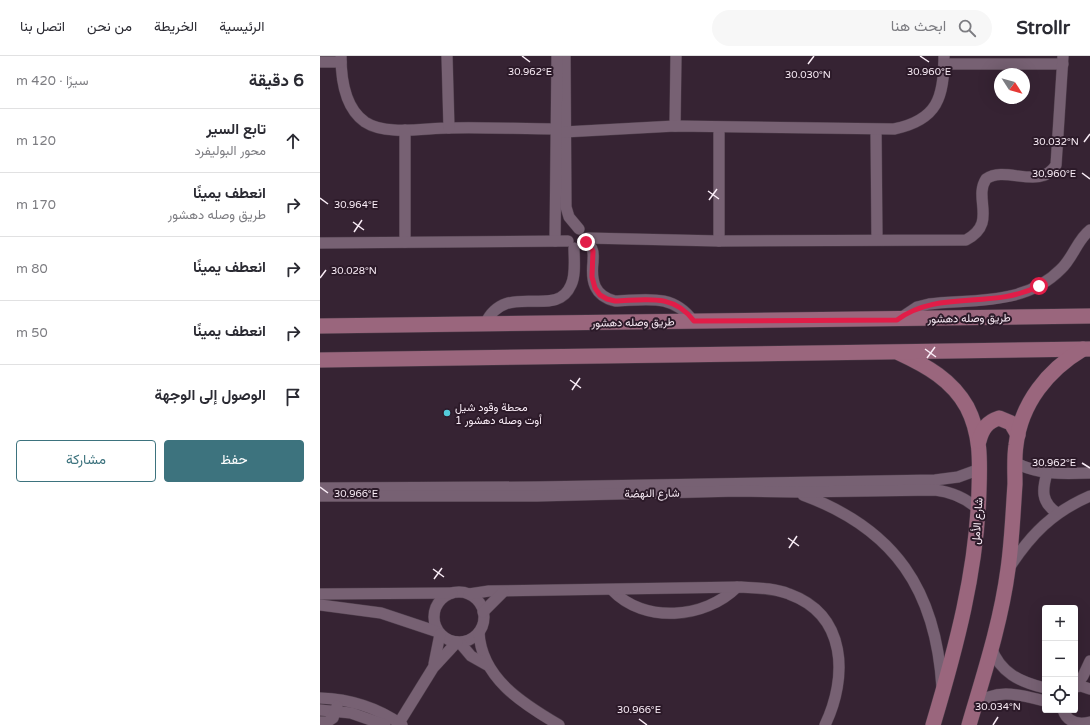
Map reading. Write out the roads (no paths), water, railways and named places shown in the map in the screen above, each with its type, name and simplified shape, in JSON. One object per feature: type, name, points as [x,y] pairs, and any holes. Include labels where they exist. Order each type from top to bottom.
[{"type":"main road","name":"طريق وصله دهشور","points":[[320,326],[897,320],[1090,316]]},
{"type":"main road","points":[[320,360],[1087,349]]},
{"type":"main road","points":[[969,725],[991,646],[1008,570],[1018,435],[1026,410],[1039,387],[1059,365],[1087,349]]},
{"type":"main road","name":"شارع الأمل","points":[[895,351],[928,367],[943,378],[956,391],[969,412],[979,441],[979,510],[970,579],[942,695],[933,725]]},
{"type":"main road","points":[[979,441],[983,429],[987,424],[999,418],[1012,423],[1018,435]]},
{"type":"street","points":[[447,56],[449,128]]},
{"type":"street","points":[[556,56],[566,207],[569,217],[579,229],[584,232],[593,251],[592,277],[595,288],[600,295],[607,299],[670,302],[684,310],[694,321]]},
{"type":"street","points":[[555,241],[565,56]]},
{"type":"street","points":[[675,126],[676,56]]},
{"type":"street","points":[[320,62],[341,59],[348,99],[358,116],[376,126],[405,130],[449,128],[560,131],[675,126],[894,130],[910,126],[925,118],[936,105],[943,90],[944,60],[1063,60],[1058,160],[1053,169],[1044,176],[994,175],[986,179],[983,186],[982,224],[973,236],[966,240],[587,240]]},
{"type":"street","points":[[719,128],[719,241]]},
{"type":"street","points":[[405,130],[406,242]]},
{"type":"street","points":[[876,130],[877,239]]},
{"type":"street","points":[[484,324],[493,311],[506,302],[551,301],[557,299],[568,291],[573,276],[570,232],[579,229]]},
{"type":"street","points":[[897,320],[907,313],[929,304],[1002,298],[1030,290],[1047,281],[1062,269],[1084,236],[1090,230]]},
{"type":"street","points":[[320,243],[555,241],[582,247],[587,240]]},
{"type":"street","points":[[573,276],[592,277]]},
{"type":"street","points":[[1016,463],[1047,473],[1089,473]]},
{"type":"street","name":"شارع النهضة","points":[[320,496],[537,496],[935,480],[958,477],[980,469]]},
{"type":"street","points":[[1047,473],[1043,493],[1048,504],[1057,513]]},
{"type":"street","name":"شارع النهضة","points":[[320,488],[738,487],[797,492],[936,490],[959,496],[979,510]]},
{"type":"street","points":[[797,492],[829,506],[860,523],[885,543],[905,567],[921,594],[932,626],[939,660],[942,695]]},
{"type":"street","points":[[1008,570],[1030,539],[1057,513],[1090,496]]},
{"type":"street","points":[[612,590],[621,599],[633,607],[653,611],[680,612],[698,610],[712,606],[726,598],[737,587]]},
{"type":"street","points":[[320,594],[469,594],[737,587],[768,589],[788,593],[815,609],[828,625],[837,644],[840,664],[835,698],[825,725]]},
{"type":"street","points":[[484,612],[503,592]]},
{"type":"street","points":[[433,668],[439,633],[435,626],[434,612],[440,600],[452,593]]},
{"type":"street","points":[[320,605],[381,613],[439,633],[448,640],[458,642],[470,640],[479,632],[484,622],[484,612],[478,601],[469,594]]},
{"type":"street","points":[[479,632],[480,646],[487,665],[500,681],[515,694],[559,725]]},
{"type":"street","points":[[458,642],[471,656],[487,665]]},
{"type":"street","points":[[320,710],[338,705],[372,709],[401,724],[433,668],[458,642]]},
{"type":"street","points":[[991,646],[1000,664],[1014,677],[1025,683],[1042,687]]},
{"type":"street","points":[[1078,683],[1090,661]]},
{"type":"street","points":[[1078,686],[1090,689]]},
{"type":"street","points":[[975,705],[991,696],[1003,693],[1015,694],[1042,700]]},
{"type":"street","points":[[320,698],[385,725]]},
{"type":"street","points":[[320,722],[330,720],[338,705]]},
{"type":"street","points":[[1066,717],[1075,724],[1081,725],[1090,722]]},
{"type":"place","name":"محطة وقود شيل أوت وصله دهشور 1","points":[[447,413]]}]
